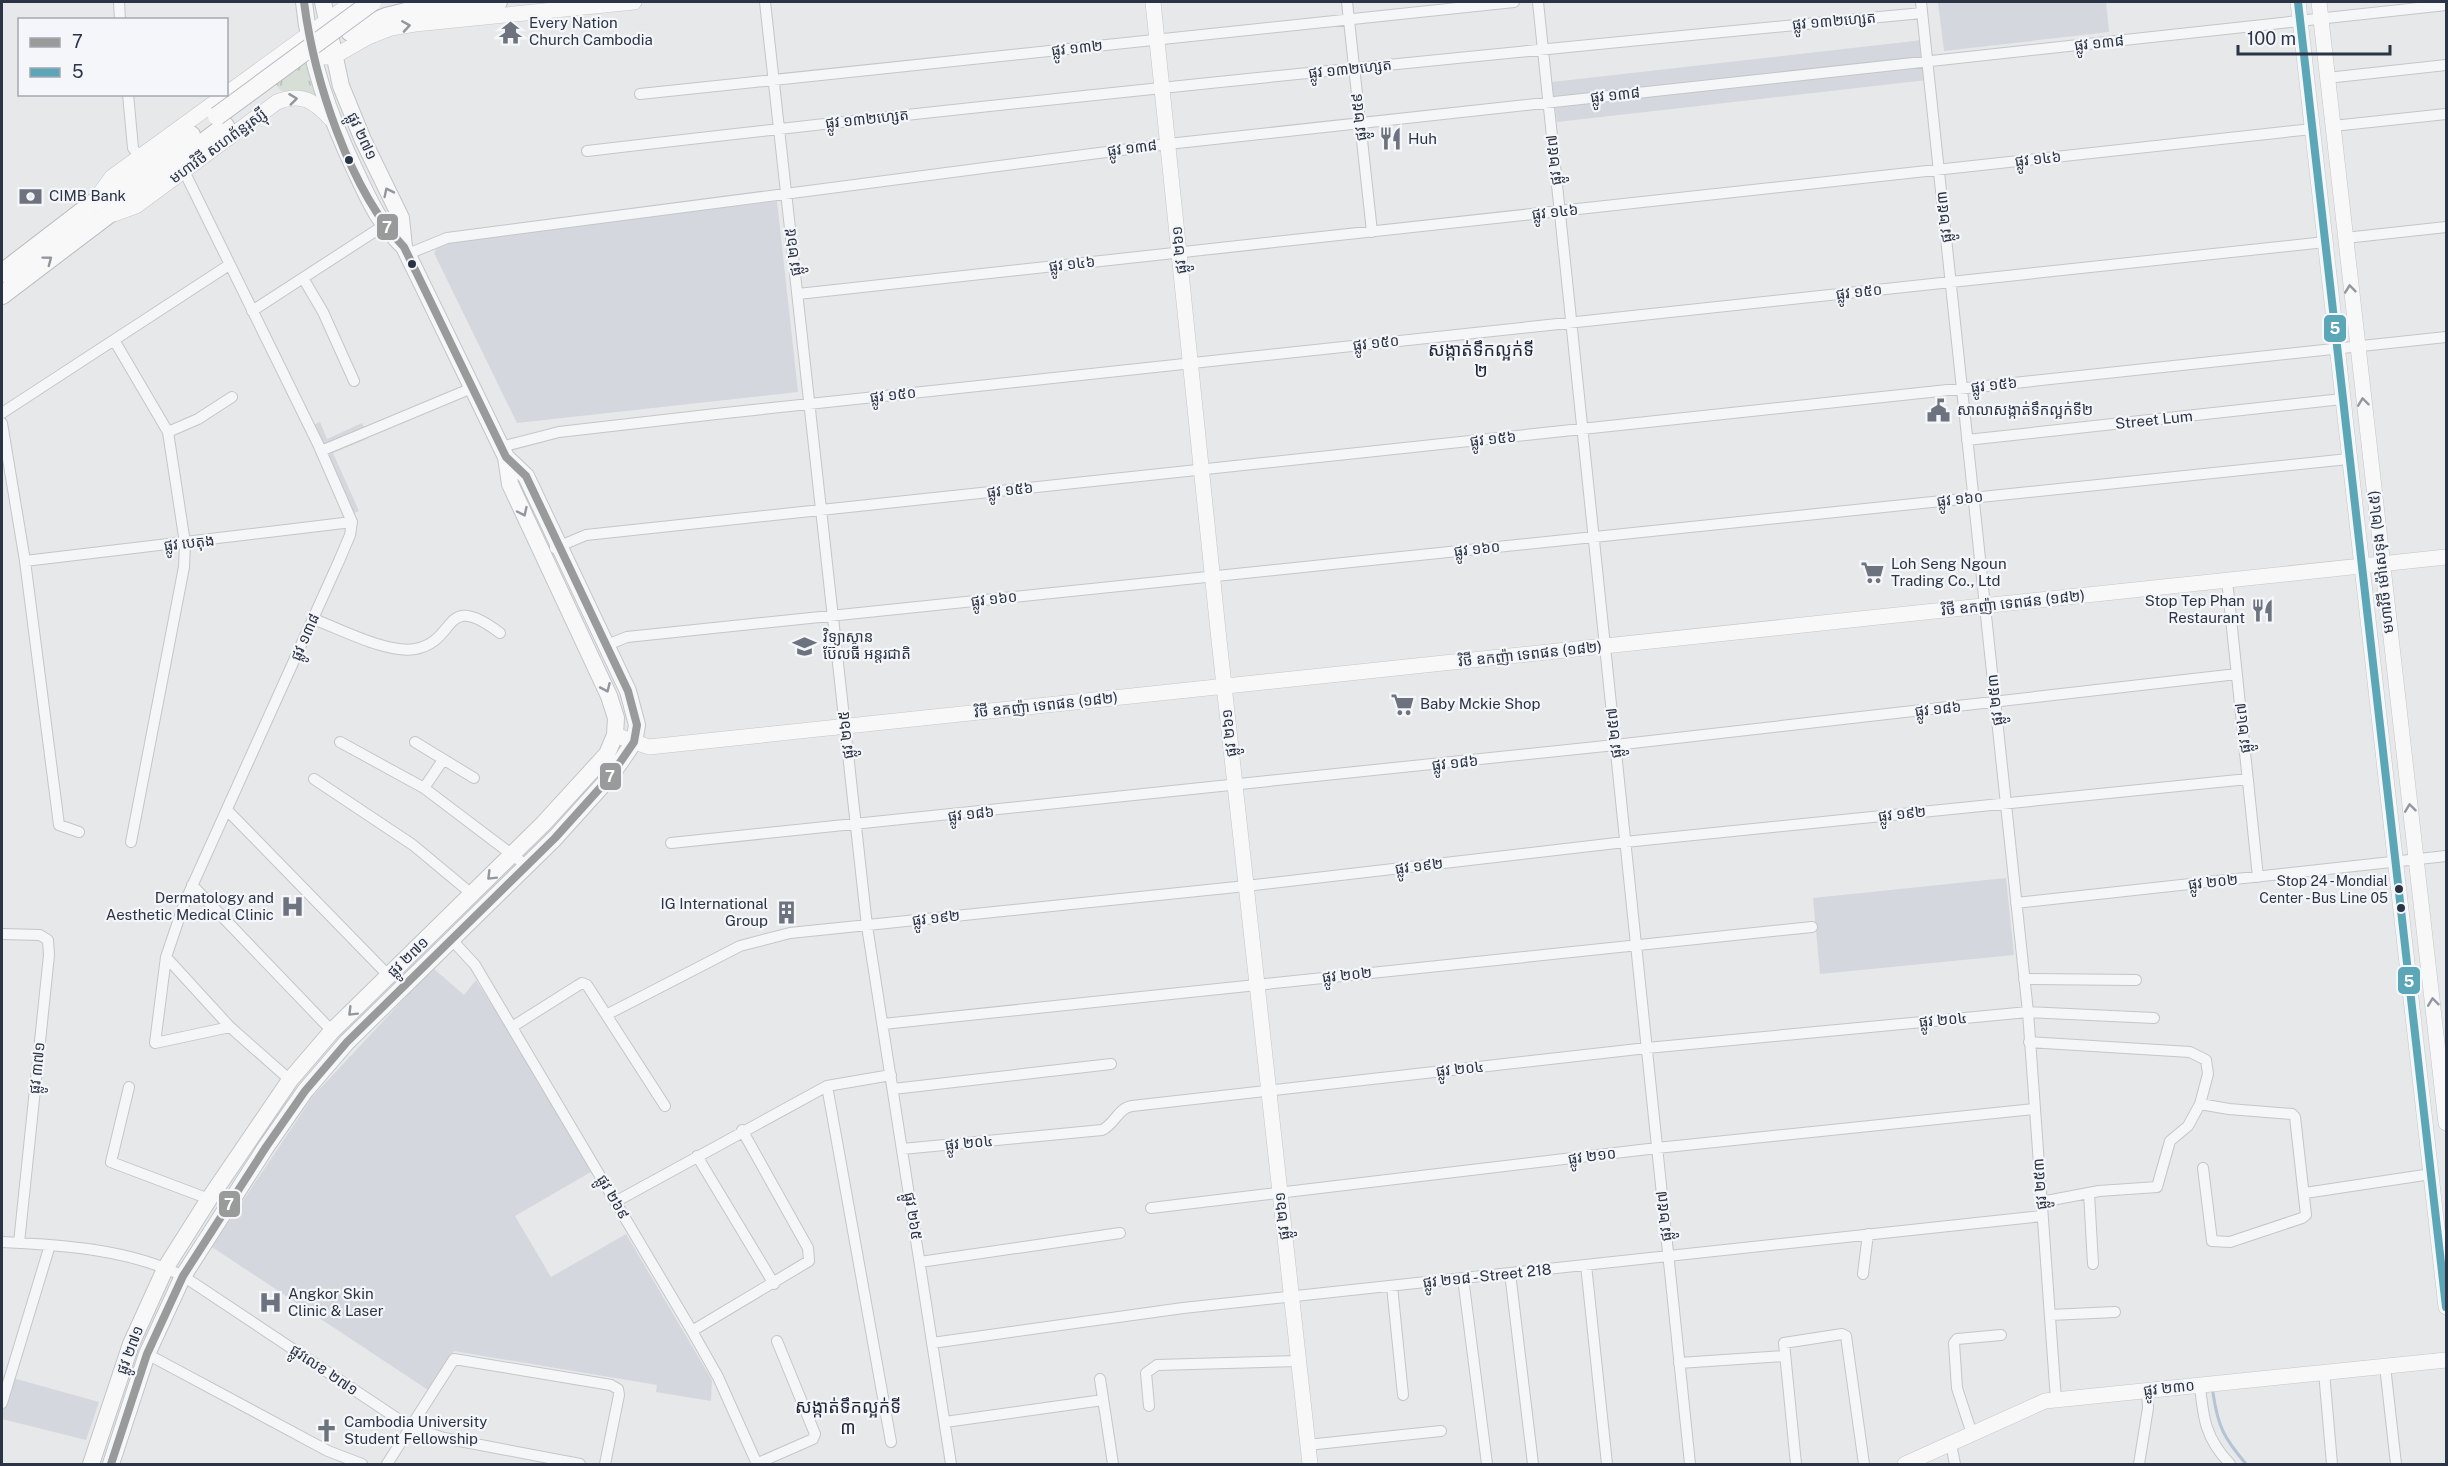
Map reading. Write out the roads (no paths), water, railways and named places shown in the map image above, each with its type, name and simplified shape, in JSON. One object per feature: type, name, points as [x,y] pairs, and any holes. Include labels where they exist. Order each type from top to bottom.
[{"type":"highway","points":[[221,121],[372,2]]},
{"type":"highway","points":[[221,121],[392,2]]},
{"type":"highway","points":[[350,32],[386,17],[414,10],[498,2]]},
{"type":"highway","name":"មហាវិថី សហព័ន្ធរុស្ស៊ី","points":[[2,273],[98,211],[221,121]]},
{"type":"highway","name":"មហាវិថី សហព័ន្ធរុស្ស៊ី","points":[[2,295],[98,211]]},
{"type":"main road","name":"ផ្លូវ ២៧១","points":[[111,1464],[147,1354],[183,1276],[304,1091],[347,1042],[527,866],[610,777],[634,742],[637,725],[636,714],[607,645],[526,476],[504,452],[406,251],[383,226],[331,119],[310,43],[304,2]]},
{"type":"main road","name":"ផ្លូវ ២៧១","points":[[323,2],[333,57],[350,111],[401,218],[406,251]]},
{"type":"main road","name":"ផ្លូវ ២៧១","points":[[91,1464],[131,1344],[166,1268],[209,1199],[290,1080],[333,1031],[388,975],[513,854],[607,754],[615,735],[616,718],[609,696],[510,484],[504,452]]},
{"type":"street","points":[[119,2],[120,18]]},
{"type":"street","points":[[310,43],[321,57],[333,57],[368,37],[391,28],[634,2]]},
{"type":"street","name":"ផ្លូវ ២៦៥","points":[[765,2],[867,926],[951,1464]]},
{"type":"street","name":"ផ្លូវ ២៦១","points":[[1153,2],[1224,686],[1310,1464]]},
{"type":"street","name":"ផ្លូវ ២៥៩","points":[[1347,2],[1372,232]]},
{"type":"street","name":"ផ្លូវ ១៣២","points":[[640,94],[1514,2]]},
{"type":"street","name":"ផ្លូវ ២៥៧","points":[[1538,2],[1690,1464]]},
{"type":"street","name":"មហាវិថី ម៉ៅសេទុង (២៤៥)","points":[[2298,2],[2360,566],[2446,1307]]},
{"type":"street","name":"មហាវិថី ម៉ៅសេទុង (២៤៥)","points":[[2319,2],[2446,1123]]},
{"type":"street","name":"មហាវិថី សហព័ន្ធរុស្ស៊ី","points":[[331,119],[317,104],[304,98],[291,97],[277,102],[136,206],[98,211],[112,177],[310,43],[326,21],[354,3]]},
{"type":"street","name":"ផ្លូវ ១៣៨","points":[[406,251],[447,238],[785,192],[1168,144],[2446,5]]},
{"type":"street","name":"ផ្លូវ ១៣២ហ្សេត","points":[[587,151],[1921,7]]},
{"type":"street","name":"ផ្លូវ ២៥៣","points":[[1921,7],[2028,1012],[2056,1400]]},
{"type":"street","points":[[2327,78],[2446,65]]},
{"type":"street","points":[[128,96],[133,148],[140,158]]},
{"type":"street","points":[[2332,126],[2446,114]]},
{"type":"street","name":"ផ្លូវ ១៤៦","points":[[798,294],[2312,129]]},
{"type":"street","points":[[184,171],[321,451],[352,522]]},
{"type":"street","points":[[252,311],[383,226]]},
{"type":"street","points":[[2345,238],[2446,228]]},
{"type":"street","name":"ផ្លូវ ១៥០","points":[[504,452],[559,432],[2325,242]]},
{"type":"street","points":[[2,413],[229,265]]},
{"type":"street","points":[[303,278],[323,312],[354,381]]},
{"type":"street","name":"ផ្លូវ ១៥៦","points":[[543,553],[586,535],[2446,338]]},
{"type":"street","points":[[114,340],[168,432],[185,543],[184,567],[131,842]]},
{"type":"street","points":[[321,451],[472,388]]},
{"type":"street","points":[[168,432],[198,419],[232,397]]},
{"type":"street","name":"Street Lum","points":[[1967,440],[2342,399]]},
{"type":"street","points":[[2,423],[25,561],[59,825],[79,832]]},
{"type":"street","name":"ផ្លូវ ១៦០","points":[[607,645],[627,637],[2348,459]]},
{"type":"street","name":"ផ្លូវ ១៣៨","points":[[231,1027],[155,1043],[166,957],[192,885],[228,811],[313,619],[350,535],[352,522]]},
{"type":"street","name":"ផ្លូវ បេតុង","points":[[25,561],[352,522]]},
{"type":"street","name":"វិថី ឧកញ៉ា ទេពផន (១៨២)","points":[[615,735],[649,747],[2446,557]]},
{"type":"street","name":"ផ្លូវ ២៤៧","points":[[2227,580],[2258,877]]},
{"type":"street","points":[[313,619],[399,649],[415,649],[430,644],[452,620],[464,615],[480,618],[500,633]]},
{"type":"street","name":"ផ្លូវ ១៨៦","points":[[671,843],[856,826],[1615,745],[2237,674]]},
{"type":"street","points":[[340,742],[424,788],[527,866]]},
{"type":"street","points":[[415,742],[474,778]]},
{"type":"street","points":[[424,788],[443,760]]},
{"type":"street","points":[[314,779],[413,845],[473,894]]},
{"type":"street","name":"ផ្លូវ ១៩២","points":[[608,1014],[751,941],[790,933],[1246,886],[1625,842],[2248,779]]},
{"type":"street","points":[[228,811],[388,975]]},
{"type":"street","name":"ផ្លូវ ២០២","points":[[2016,903],[2446,856]]},
{"type":"street","points":[[192,885],[333,1031]]},
{"type":"street","name":"ផ្លូវ ២០២","points":[[883,1024],[1812,927]]},
{"type":"street","name":"ផ្លូវ ៣៧១","points":[[2,934],[40,935],[48,940],[49,955],[19,1243]]},
{"type":"street","name":"ផ្លូវ ២៦៩","points":[[452,940],[475,965],[692,1331],[718,1377],[757,1464]]},
{"type":"street","points":[[166,957],[231,1027],[290,1080]]},
{"type":"street","points":[[2024,979],[2136,980]]},
{"type":"street","points":[[512,1027],[582,983],[587,986],[608,1014],[665,1106]]},
{"type":"street","name":"ផ្លូវ ២០៤","points":[[902,1149],[1102,1130],[1112,1126],[1126,1107],[1647,1048],[2028,1012],[2154,1018]]},
{"type":"street","points":[[2030,1042],[2190,1052],[2201,1055],[2206,1060],[2208,1074],[2200,1104],[2188,1126],[2170,1141],[2157,1187],[2088,1192],[2042,1202]]},
{"type":"street","points":[[893,1089],[1111,1064]]},
{"type":"street","points":[[615,1202],[742,1130],[827,1086],[891,1075]]},
{"type":"street","points":[[827,1086],[891,1442]]},
{"type":"street","points":[[129,1087],[111,1162],[209,1199]]},
{"type":"street","points":[[2200,1104],[2229,1109],[2292,1114],[2295,1117],[2306,1215],[2230,1242],[2212,1241],[2203,1168]]},
{"type":"street","name":"ផ្លូវ ២១០","points":[[1150,1208],[1657,1148],[2034,1109]]},
{"type":"street","points":[[692,1331],[803,1266],[810,1257],[808,1248],[742,1130]]},
{"type":"street","points":[[697,1156],[774,1284]]},
{"type":"street","points":[[2305,1193],[2431,1174]]},
{"type":"street","points":[[2088,1192],[2093,1264]]},
{"type":"street","name":"ផ្លូវ ២១៨ - Street 218","points":[[932,1343],[1183,1308],[2042,1216]]},
{"type":"street","points":[[920,1262],[1120,1233]]},
{"type":"street","points":[[1863,1274],[1868,1234]]},
{"type":"street","name":"ផ្លូវលេខ ២៧១","points":[[2,1242],[99,1251],[166,1268],[183,1276],[410,1427],[444,1438],[580,1464]]},
{"type":"street","points":[[2,1403],[50,1245]]},
{"type":"street","points":[[1586,1265],[1607,1464]]},
{"type":"street","points":[[1510,1273],[1533,1464]]},
{"type":"street","points":[[1463,1278],[1487,1464]]},
{"type":"street","points":[[1392,1286],[1403,1395]]},
{"type":"street","points":[[2050,1316],[2115,1312]]},
{"type":"street","points":[[1796,1464],[1784,1343],[1842,1334],[1846,1336],[1864,1464]]},
{"type":"street","points":[[1972,1434],[1957,1388],[1954,1343],[1957,1339],[2001,1335]]},
{"type":"street","points":[[757,1464],[813,1439],[815,1434],[777,1341]]},
{"type":"street","points":[[147,1354],[328,1451],[362,1464]]},
{"type":"street","points":[[1679,1363],[1785,1356]]},
{"type":"street","points":[[387,1464],[454,1359],[611,1385],[618,1389],[620,1395],[605,1464]]},
{"type":"street","name":"ផ្លូវ ២៣០","points":[[1905,1464],[2045,1401],[2446,1360]]},
{"type":"street","points":[[1149,1406],[1146,1373],[1157,1365],[1298,1361]]},
{"type":"street","points":[[2385,1366],[2396,1464]]},
{"type":"street","points":[[2324,1372],[2332,1464]]},
{"type":"street","points":[[1100,1378],[1113,1464]]},
{"type":"street","points":[[2200,1385],[2207,1430],[2214,1448],[2230,1464]]},
{"type":"street","points":[[2139,1464],[2148,1408],[2147,1391]]},
{"type":"street","points":[[945,1422],[1103,1400]]},
{"type":"street","points":[[1308,1445],[1441,1431]]},
{"type":"street","points":[[1951,1444],[1955,1464]]},
{"type":"waterway","points":[[2213,1393],[2223,1432],[2246,1464]]},
{"type":"place","name":"Every Nation Church Cambodia","points":[[511,32]]},
{"type":"place","name":"Huh","points":[[1390,139]]},
{"type":"place","name":"CIMB Bank","points":[[31,196]]},
{"type":"place","name":"សាលាសង្កាត់ទឹកល្អក់ទី២","points":[[1939,410]]},
{"type":"place","name":"Loh Seng Ngoun Trading Co., Ltd","points":[[1873,573]]},
{"type":"place","name":"Stop Tep Phan Restaurant","points":[[2263,610]]},
{"type":"place","name":"វិទ្យាស្ថាន ប៊ែលធី អន្ដរជាតិ","points":[[805,646]]},
{"type":"place","name":"Baby Mckie Shop","points":[[1402,704]]},
{"type":"place","name":"Stop 24 - Mondial Center - Bus Line 05","points":[[2399,889]]},
{"type":"place","name":"Dermatology and Aesthetic Medical Clinic","points":[[292,907]]},
{"type":"place","name":"IG International Group","points":[[786,913]]},
{"type":"place","name":"Angkor Skin Clinic & Laser","points":[[270,1303]]},
{"type":"place","name":"Cambodia University Student Fellowship","points":[[326,1431]]},
{"type":"district","name":"សង្កាត់ទឹកល្អក់ទី ២","points":[[1481,360]]},
{"type":"district","name":"សង្កាត់ទឹកល្អក់ទី ៣","points":[[848,1417]]}]
